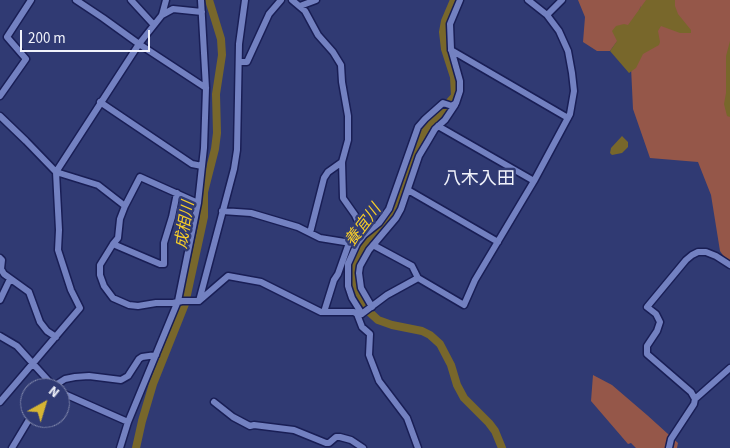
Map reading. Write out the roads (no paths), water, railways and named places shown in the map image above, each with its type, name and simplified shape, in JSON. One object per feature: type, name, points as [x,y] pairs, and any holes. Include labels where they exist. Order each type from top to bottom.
[{"type":"street","points":[[0,96],[26,59],[7,36],[31,0]]},
{"type":"street","points":[[76,0],[206,88]]},
{"type":"street","points":[[131,0],[153,24]]},
{"type":"street","points":[[162,15],[166,0]]},
{"type":"street","points":[[120,448],[128,422],[180,301],[198,202],[202,166],[206,88],[202,0]]},
{"type":"street","points":[[197,301],[234,169],[237,150],[241,26],[245,0]]},
{"type":"street","points":[[239,62],[247,62],[269,14],[281,0]]},
{"type":"street","points":[[292,0],[305,11],[318,35],[333,52],[341,65],[348,116],[348,140],[342,162],[343,198],[367,233],[382,236]]},
{"type":"street","points":[[300,6],[316,0]]},
{"type":"street","points":[[372,307],[361,288],[359,273],[366,254],[396,218],[408,190],[419,156],[431,134],[448,116],[460,91],[460,82],[451,50],[450,24],[460,0]]},
{"type":"street","points":[[373,245],[412,266],[418,278],[464,304],[475,280],[534,181],[568,118],[574,91],[572,73],[564,41],[559,31],[547,16],[528,0]]},
{"type":"street","points":[[547,16],[562,0]]},
{"type":"street","points":[[0,402],[80,308],[58,250],[59,230],[56,172],[100,102],[153,24],[162,15],[173,9],[202,12]]},
{"type":"street","points":[[451,50],[568,118]]},
{"type":"street","points":[[100,102],[192,164],[202,166]]},
{"type":"street","points":[[418,448],[407,418],[379,381],[369,355],[370,334],[362,327],[361,313],[352,298],[347,280],[348,264],[357,244],[389,209],[418,127],[443,103],[454,105]]},
{"type":"street","points":[[0,116],[56,172],[98,185],[125,206]]},
{"type":"street","points":[[438,126],[534,181]]},
{"type":"street","points":[[310,232],[324,178],[328,172],[342,162]]},
{"type":"street","points":[[198,202],[140,176],[120,219],[118,238],[99,269],[104,286],[114,298],[129,305],[138,306],[156,302],[197,301],[228,276],[261,282],[324,312],[361,313],[387,295],[418,278]]},
{"type":"street","points":[[408,190],[498,242]]},
{"type":"street","points":[[114,244],[164,264],[164,243],[177,193]]},
{"type":"street","points":[[222,211],[252,213],[298,227],[320,238],[357,244]]},
{"type":"street","points":[[324,312],[348,243]]},
{"type":"street","points":[[695,399],[691,392],[647,354],[647,346],[658,331],[660,322],[656,314],[647,307],[686,260],[698,252],[706,252],[716,256],[730,265]]},
{"type":"street","points":[[0,258],[2,260],[1,269],[10,279],[29,292],[40,322],[47,331],[56,337]]},
{"type":"street","points":[[0,300],[10,279]]},
{"type":"street","points":[[0,336],[16,346],[46,378]]},
{"type":"street","points":[[70,379],[89,376],[122,380],[128,376],[139,359],[156,355]]},
{"type":"street","points":[[669,448],[671,440],[694,404],[695,399],[730,368]]},
{"type":"street","points":[[70,396],[128,422]]},
{"type":"street","points":[[214,402],[233,417],[250,426],[294,430],[326,443],[336,437],[340,437],[351,440],[363,448]]},
{"type":"street","points":[[12,448],[24,428]]},
{"type":"waterway","name":"成相川","points":[[136,448],[153,384],[185,304],[204,217],[204,192],[217,133],[216,94],[222,55],[221,39],[209,0]]},
{"type":"waterway","name":"養宜川","points":[[454,0],[445,21],[443,32],[445,49],[454,77],[455,96],[426,128],[418,142],[396,207],[388,221],[372,235],[360,250],[352,271],[352,282],[359,300],[378,320],[422,331],[440,344],[451,365],[457,385],[464,398],[489,423],[495,431],[502,448]]},
{"type":"district","name":"八木入田","points":[[479,180]]}]
